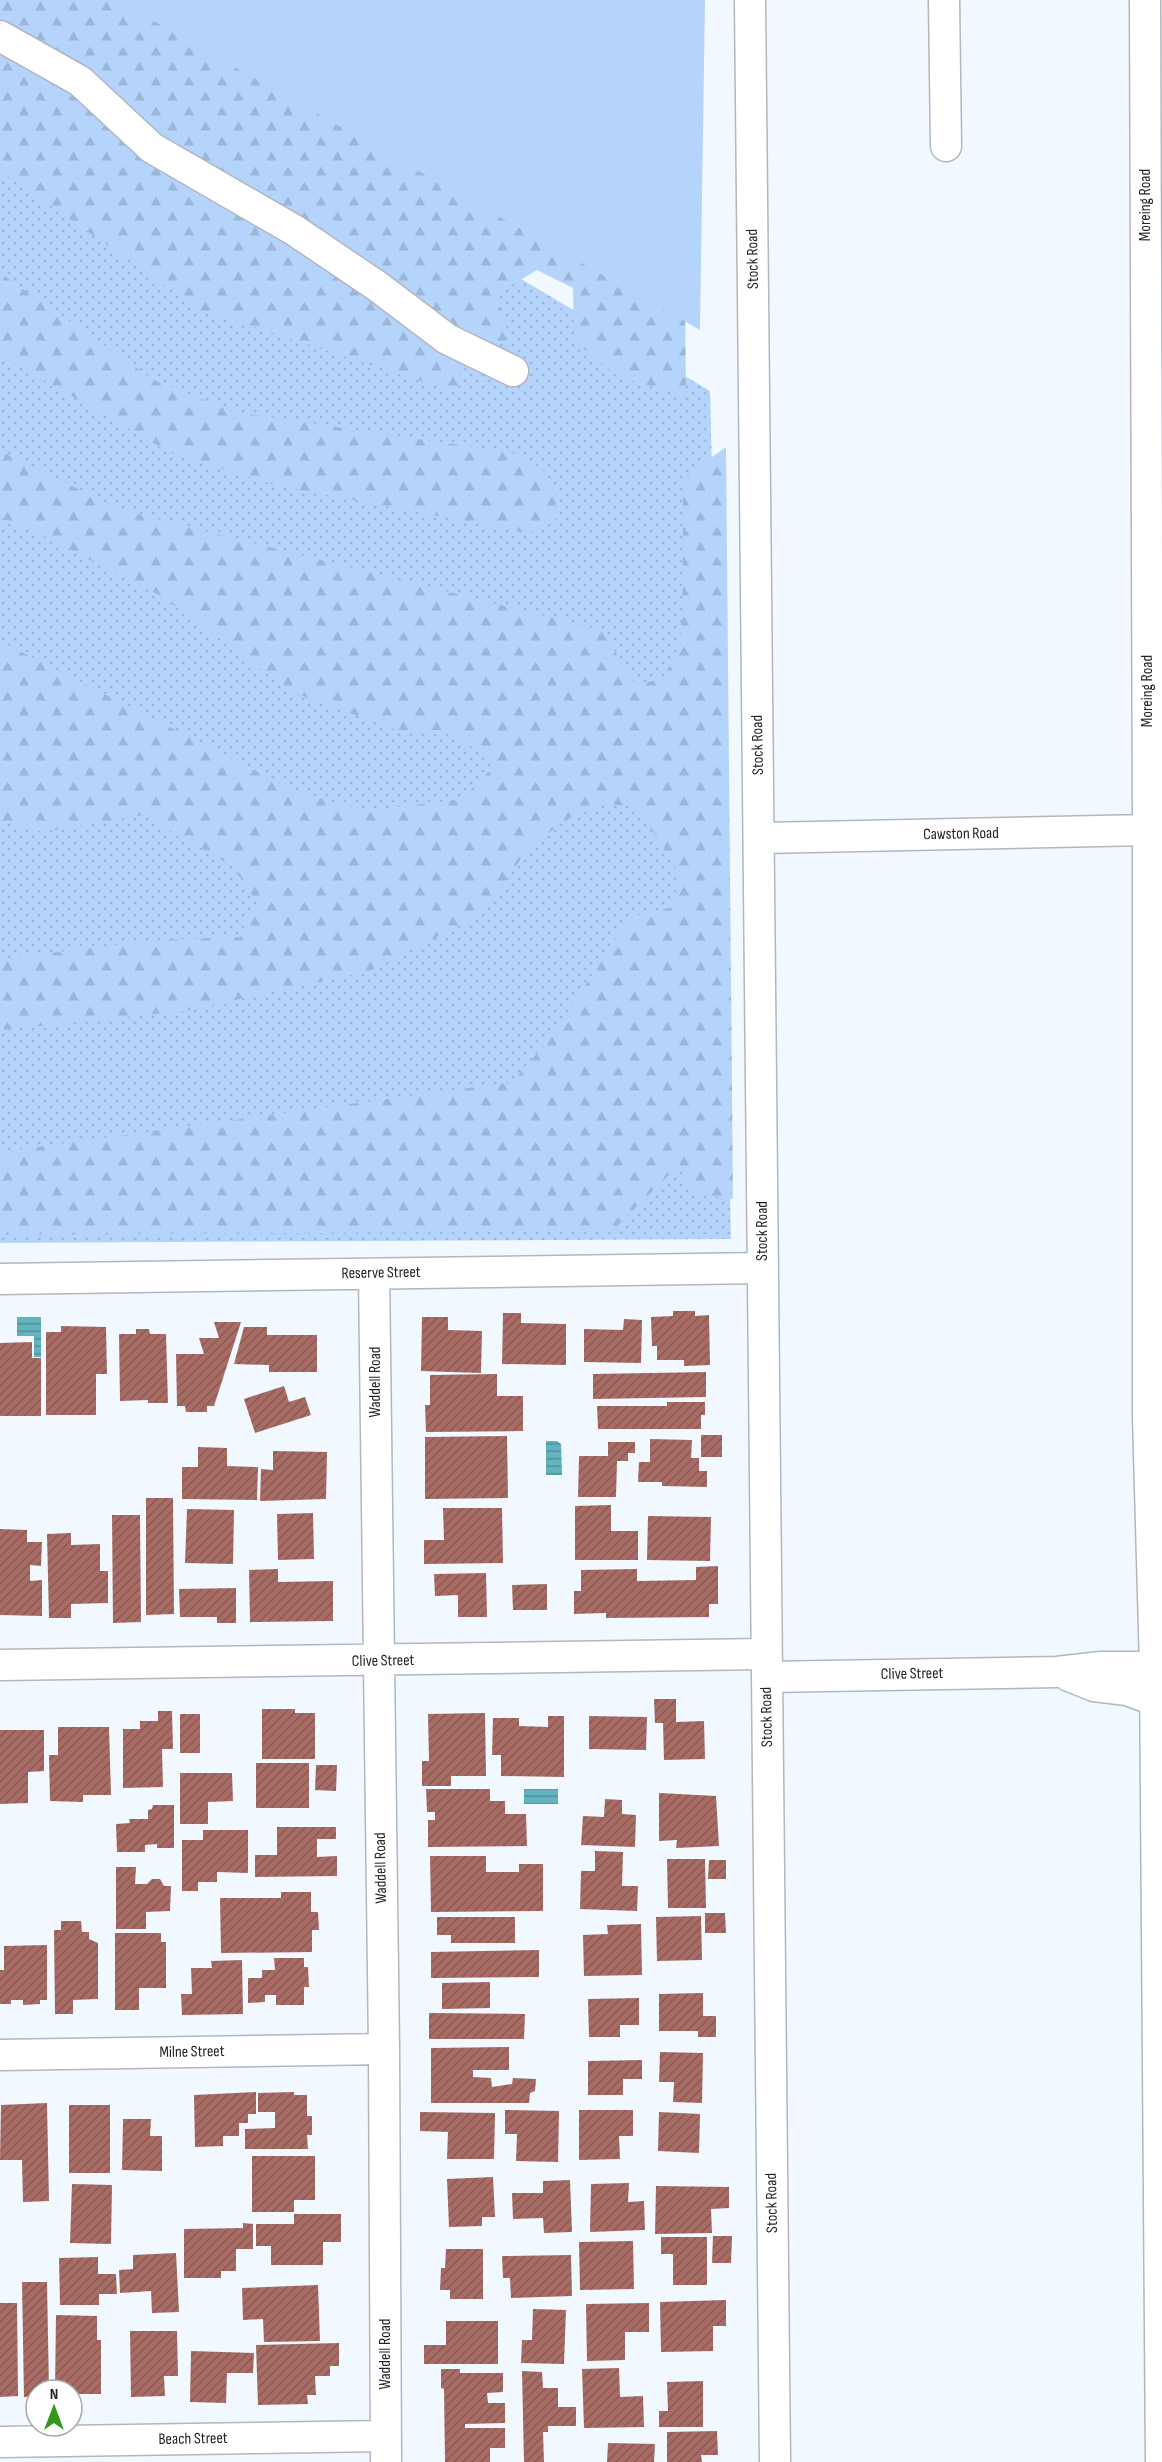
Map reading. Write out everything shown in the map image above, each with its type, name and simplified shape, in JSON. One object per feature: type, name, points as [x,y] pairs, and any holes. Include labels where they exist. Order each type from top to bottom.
[{"type":"street","name":"Stock Road","points":[[750,0],[775,2462]]},
{"type":"street","points":[[944,0],[946,146]]},
{"type":"street","name":"Moreing Road","points":[[1144,0],[1154,371],[1155,1417],[1161,2462]]},
{"type":"street","points":[[0,36],[80,81],[152,148],[294,230],[377,286],[447,339],[513,371]]},
{"type":"street","name":"Cawston Road","points":[[759,838],[1155,833]]},
{"type":"street","name":"Reserve Street","points":[[0,1279],[762,1268]]},
{"type":"street","name":"Waddell Road","points":[[374,1274],[384,2049],[385,2449]]},
{"type":"street","name":"Clive Street","points":[[0,1665],[378,1661],[1057,1672],[1101,1666],[1158,1668]]},
{"type":"street","name":"Clive Street","points":[[1057,1672],[1094,1686],[1127,1690],[1158,1702]]},
{"type":"street","name":"Milne Street","points":[[0,2055],[384,2049]]},
{"type":"street","name":"Beach Street","points":[[0,2442],[385,2449]]},
{"type":"green space","points":[[0,0],[50,0],[710,391],[731,1239],[0,1243]]},
{"type":"green space","points":[[0,0],[682,0],[686,397],[617,376],[574,340],[573,288],[537,270],[496,294],[511,342],[462,346],[458,393],[201,310],[0,171]]},
{"type":"green space","points":[[116,0],[705,0],[700,330]]},
{"type":"green space","points":[[0,273],[154,380],[235,412],[513,453],[542,469],[556,489],[555,522],[527,533],[275,485],[173,454],[0,355]]},
{"type":"green space","points":[[726,447],[733,1199],[689,1193],[680,1164],[612,1231],[0,1235],[0,1152],[512,1082],[553,1035],[629,917],[673,907],[679,874],[646,820],[630,806],[607,804],[577,813],[530,846],[482,914],[370,971],[184,1011],[0,1030],[0,959],[158,940],[240,937],[257,902],[232,866],[143,815],[44,832],[0,821],[0,641],[299,793],[368,811],[462,799],[496,764],[447,730],[396,730],[292,692],[161,596],[38,533],[0,518],[0,451],[121,510],[601,630],[636,685],[662,679],[680,648],[683,585],[683,478]]},
{"type":"shaded area","points":[[17,1317],[41,1317],[41,1357],[34,1357],[34,1336],[17,1336]]},
{"type":"shaded area","points":[[546,1441],[557,1441],[561,1444],[562,1475],[546,1475]]},
{"type":"shaded area","points":[[524,1789],[558,1789],[558,1804],[524,1804]]},
{"type":"building","points":[[673,1311],[695,1311],[695,1316],[709,1315],[710,1365],[684,1366],[684,1360],[657,1360],[657,1346],[652,1346],[651,1317],[673,1316]]},
{"type":"building","points":[[503,1313],[521,1313],[521,1323],[566,1324],[566,1365],[502,1364]]},
{"type":"building","points":[[422,1317],[448,1317],[448,1330],[482,1331],[481,1373],[421,1371]]},
{"type":"building","points":[[624,1319],[642,1320],[641,1363],[584,1362],[584,1329],[623,1330]]},
{"type":"building","points":[[214,1322],[241,1322],[214,1406],[207,1406],[207,1412],[186,1412],[185,1406],[177,1406],[176,1354],[204,1354],[199,1338],[219,1338]]},
{"type":"building","points":[[61,1326],[106,1327],[107,1374],[96,1374],[96,1415],[46,1415],[46,1332],[61,1332]]},
{"type":"building","points":[[244,1327],[267,1327],[267,1335],[317,1335],[317,1372],[269,1372],[269,1365],[234,1364]]},
{"type":"building","points":[[136,1329],[149,1329],[150,1334],[166,1334],[168,1403],[148,1403],[148,1400],[120,1401],[119,1334],[136,1334]]},
{"type":"building","points":[[32,1342],[32,1358],[41,1358],[41,1416],[0,1416],[0,1343]]},
{"type":"building","points":[[706,1372],[706,1397],[593,1399],[593,1374]]},
{"type":"building","points":[[497,1374],[497,1396],[523,1396],[523,1431],[426,1432],[425,1405],[430,1405],[430,1375]]},
{"type":"building","points":[[284,1386],[289,1402],[305,1397],[311,1415],[255,1433],[244,1399]]},
{"type":"building","points":[[667,1402],[705,1402],[705,1415],[701,1415],[701,1429],[598,1429],[597,1406],[667,1406]]},
{"type":"building","points":[[701,1435],[722,1435],[722,1457],[701,1457]]},
{"type":"building","points":[[507,1436],[508,1498],[425,1499],[425,1437]]},
{"type":"building","points":[[650,1439],[692,1440],[691,1458],[699,1458],[699,1471],[707,1471],[707,1487],[662,1486],[662,1482],[638,1482],[639,1462],[650,1462]]},
{"type":"building","points":[[608,1442],[635,1442],[635,1453],[628,1453],[628,1461],[617,1461],[616,1497],[578,1497],[579,1456],[608,1456]]},
{"type":"building","points":[[198,1447],[227,1448],[227,1466],[258,1467],[257,1500],[182,1499],[182,1467],[198,1467]]},
{"type":"building","points":[[273,1451],[327,1452],[326,1499],[260,1501],[261,1469],[273,1470]]},
{"type":"building","points":[[146,1498],[173,1498],[174,1614],[146,1615]]},
{"type":"building","points":[[611,1505],[611,1531],[638,1531],[638,1560],[575,1560],[575,1506]]},
{"type":"building","points":[[443,1508],[502,1508],[503,1563],[424,1564],[424,1540],[444,1540]]},
{"type":"building","points":[[187,1509],[234,1510],[233,1564],[185,1563]]},
{"type":"building","points":[[313,1513],[314,1559],[278,1560],[277,1514]]},
{"type":"building","points":[[112,1515],[140,1515],[141,1622],[113,1623]]},
{"type":"building","points":[[648,1516],[711,1517],[710,1561],[647,1560]]},
{"type":"building","points":[[0,1529],[27,1530],[27,1542],[42,1542],[41,1566],[30,1565],[30,1581],[42,1580],[42,1616],[0,1615]]},
{"type":"building","points":[[71,1533],[71,1545],[100,1544],[100,1571],[108,1571],[108,1603],[71,1604],[71,1618],[49,1618],[47,1534]]},
{"type":"building","points":[[718,1566],[718,1604],[709,1604],[709,1617],[606,1618],[606,1613],[574,1614],[574,1591],[581,1591],[581,1570],[637,1569],[637,1581],[696,1580],[696,1567]]},
{"type":"building","points":[[278,1569],[278,1582],[333,1581],[333,1621],[250,1622],[249,1570]]},
{"type":"building","points":[[486,1573],[487,1617],[458,1617],[458,1595],[435,1596],[434,1574]]},
{"type":"building","points":[[547,1584],[547,1610],[513,1610],[512,1585]]},
{"type":"building","points":[[236,1588],[236,1623],[217,1623],[217,1617],[180,1617],[179,1589]]},
{"type":"building","points":[[654,1699],[676,1699],[676,1722],[704,1721],[705,1759],[664,1760],[663,1723],[655,1723]]},
{"type":"building","points":[[262,1709],[295,1709],[295,1713],[315,1713],[315,1759],[262,1759]]},
{"type":"building","points":[[158,1711],[172,1711],[173,1749],[162,1749],[163,1787],[123,1788],[123,1729],[140,1729],[140,1721],[158,1721]]},
{"type":"building","points":[[485,1713],[486,1776],[451,1776],[451,1786],[422,1786],[422,1761],[429,1761],[428,1714]]},
{"type":"building","points":[[180,1714],[200,1714],[200,1753],[180,1753]]},
{"type":"building","points":[[548,1716],[564,1716],[564,1777],[501,1776],[501,1755],[492,1755],[493,1718],[519,1718],[519,1726],[548,1727]]},
{"type":"building","points":[[589,1716],[647,1717],[646,1750],[589,1749]]},
{"type":"building","points":[[58,1727],[109,1727],[111,1795],[83,1795],[83,1802],[50,1801],[49,1755],[58,1755]]},
{"type":"building","points":[[0,1730],[44,1730],[44,1771],[28,1772],[28,1803],[0,1804]]},
{"type":"building","points":[[256,1763],[309,1763],[309,1808],[256,1808]]},
{"type":"building","points":[[316,1765],[337,1765],[336,1791],[315,1790]]},
{"type":"building","points":[[180,1773],[232,1773],[233,1801],[208,1802],[208,1824],[180,1824]]},
{"type":"building","points":[[426,1789],[490,1789],[490,1801],[505,1801],[505,1814],[526,1814],[527,1846],[428,1847],[428,1820],[435,1820],[435,1812],[427,1812]]},
{"type":"building","points":[[659,1793],[716,1796],[719,1846],[676,1848],[677,1840],[659,1841]]},
{"type":"building","points":[[605,1799],[622,1800],[622,1814],[636,1815],[635,1847],[581,1845],[583,1816],[604,1817]]},
{"type":"building","points":[[153,1805],[174,1805],[174,1848],[157,1848],[157,1844],[145,1845],[145,1852],[117,1852],[116,1824],[130,1823],[129,1819],[148,1819],[148,1810],[152,1809]]},
{"type":"building","points":[[277,1827],[336,1827],[336,1839],[317,1839],[317,1857],[337,1856],[337,1876],[255,1877],[255,1855],[277,1855]]},
{"type":"building","points":[[203,1830],[248,1830],[248,1873],[217,1872],[217,1882],[198,1882],[198,1891],[182,1891],[182,1840],[203,1840]]},
{"type":"building","points":[[595,1851],[623,1852],[622,1886],[638,1886],[637,1911],[580,1909],[581,1871],[595,1871]]},
{"type":"building","points":[[430,1856],[486,1856],[486,1872],[519,1872],[519,1864],[543,1864],[543,1911],[431,1912]]},
{"type":"building","points":[[667,1859],[705,1859],[706,1908],[668,1908]]},
{"type":"building","points":[[709,1860],[726,1860],[726,1879],[708,1879]]},
{"type":"building","points":[[116,1867],[136,1867],[135,1884],[147,1884],[152,1879],[160,1879],[164,1886],[171,1886],[170,1911],[146,1912],[146,1929],[116,1929]]},
{"type":"building","points":[[281,1892],[311,1892],[311,1912],[318,1912],[319,1930],[312,1930],[312,1952],[221,1953],[220,1898],[281,1898]]},
{"type":"building","points":[[705,1913],[725,1913],[726,1933],[705,1933]]},
{"type":"building","points":[[701,1916],[702,1960],[657,1961],[656,1917]]},
{"type":"building","points":[[437,1917],[515,1917],[515,1943],[451,1943],[451,1935],[437,1935]]},
{"type":"building","points":[[61,1921],[81,1921],[82,1932],[89,1932],[89,1939],[98,1943],[98,1999],[73,2000],[73,2014],[55,2014],[54,1930],[61,1930]]},
{"type":"building","points":[[641,1924],[642,1975],[584,1976],[583,1935],[608,1934],[607,1925]]},
{"type":"building","points":[[115,1933],[161,1933],[161,1942],[166,1942],[166,1988],[139,1988],[139,2010],[115,2010]]},
{"type":"building","points":[[47,1945],[47,2000],[40,2000],[40,2004],[23,2005],[23,2000],[11,2000],[11,2004],[0,2004],[0,1970],[4,1970],[4,1946]]},
{"type":"building","points":[[539,1950],[539,1977],[431,1978],[431,1952]]},
{"type":"building","points":[[274,1958],[304,1958],[304,1967],[308,1967],[309,1987],[304,1987],[304,2005],[276,2005],[276,1995],[265,1995],[265,2002],[248,2003],[248,1978],[262,1978],[262,1970],[275,1970]]},
{"type":"building","points":[[242,1960],[243,2014],[182,2015],[181,1994],[192,1994],[191,1968],[212,1968],[211,1961]]},
{"type":"building","points":[[490,1982],[490,2008],[442,2009],[442,1983]]},
{"type":"building","points":[[703,1993],[703,2016],[716,2016],[716,2037],[698,2037],[698,2031],[659,2031],[659,1994]]},
{"type":"building","points":[[639,1998],[639,2025],[620,2025],[620,2037],[589,2037],[588,1999]]},
{"type":"building","points":[[429,2013],[525,2014],[524,2039],[429,2039]]},
{"type":"building","points":[[509,2047],[509,2070],[473,2070],[473,2077],[491,2078],[492,2087],[512,2084],[513,2078],[536,2079],[535,2091],[530,2093],[529,2103],[431,2103],[431,2048]]},
{"type":"building","points":[[660,2052],[703,2053],[702,2103],[673,2102],[674,2082],[659,2082]]},
{"type":"building","points":[[642,2060],[642,2079],[623,2079],[623,2095],[588,2095],[588,2061]]},
{"type":"building","points":[[256,2092],[256,2114],[248,2114],[248,2123],[239,2123],[239,2136],[223,2136],[223,2146],[195,2147],[194,2095]]},
{"type":"building","points":[[294,2092],[294,2095],[307,2095],[307,2116],[312,2116],[312,2135],[307,2135],[308,2149],[245,2149],[245,2129],[275,2128],[275,2112],[258,2112],[258,2093]]},
{"type":"building","points":[[47,2103],[49,2201],[23,2202],[22,2160],[0,2160],[1,2105]]},
{"type":"building","points":[[69,2105],[110,2105],[110,2173],[69,2173]]},
{"type":"building","points":[[505,2110],[559,2111],[558,2162],[516,2161],[517,2134],[505,2134]]},
{"type":"building","points":[[579,2110],[633,2110],[633,2136],[619,2136],[620,2159],[579,2160]]},
{"type":"building","points":[[420,2112],[495,2113],[494,2159],[447,2159],[448,2132],[420,2131]]},
{"type":"building","points":[[659,2112],[700,2114],[699,2153],[658,2151]]},
{"type":"building","points":[[123,2119],[151,2119],[150,2136],[162,2136],[162,2171],[122,2170]]},
{"type":"building","points":[[252,2156],[315,2156],[315,2200],[294,2200],[294,2212],[252,2212]]},
{"type":"building","points":[[493,2177],[495,2217],[482,2217],[482,2226],[449,2227],[447,2179]]},
{"type":"building","points":[[570,2180],[572,2232],[544,2233],[543,2218],[513,2219],[512,2193],[543,2193],[543,2181]]},
{"type":"building","points":[[629,2183],[628,2202],[644,2201],[645,2230],[590,2232],[591,2184]]},
{"type":"building","points":[[72,2184],[112,2185],[111,2244],[70,2243]]},
{"type":"building","points":[[656,2186],[729,2187],[729,2208],[711,2209],[712,2233],[655,2234]]},
{"type":"building","points":[[294,2214],[341,2214],[341,2242],[323,2242],[323,2265],[271,2265],[271,2246],[256,2246],[256,2224],[294,2224]]},
{"type":"building","points":[[243,2223],[253,2224],[253,2249],[236,2249],[236,2271],[221,2271],[221,2278],[184,2278],[184,2229],[243,2228]]},
{"type":"building","points":[[713,2236],[732,2236],[731,2263],[712,2263]]},
{"type":"building","points":[[661,2237],[707,2237],[707,2285],[673,2285],[673,2254],[661,2254]]},
{"type":"building","points":[[633,2241],[634,2289],[580,2290],[579,2242]]},
{"type":"building","points":[[446,2249],[483,2249],[483,2299],[450,2299],[450,2290],[440,2290],[441,2268],[445,2268]]},
{"type":"building","points":[[176,2253],[179,2312],[152,2313],[151,2291],[120,2293],[119,2270],[133,2269],[133,2255]]},
{"type":"building","points":[[571,2255],[572,2296],[511,2298],[510,2278],[503,2278],[502,2256]]},
{"type":"building","points":[[98,2257],[98,2274],[116,2274],[117,2294],[99,2294],[99,2305],[60,2305],[59,2258]]},
{"type":"building","points":[[22,2282],[47,2282],[49,2378],[24,2378],[24,2397]]},
{"type":"building","points":[[318,2285],[320,2341],[264,2342],[263,2319],[243,2320],[242,2288]]},
{"type":"building","points":[[726,2300],[726,2326],[713,2326],[713,2351],[661,2352],[660,2302]]},
{"type":"building","points":[[0,2303],[17,2303],[18,2396],[0,2397]]},
{"type":"building","points":[[649,2303],[649,2332],[625,2332],[625,2360],[587,2361],[586,2304]]},
{"type":"building","points":[[533,2309],[566,2310],[564,2364],[521,2363],[522,2340],[532,2340]]},
{"type":"building","points":[[56,2315],[97,2316],[97,2340],[101,2340],[101,2394],[84,2394],[84,2378],[55,2378]]},
{"type":"building","points":[[446,2321],[498,2321],[498,2364],[424,2364],[424,2345],[446,2345]]},
{"type":"building","points":[[130,2331],[177,2331],[178,2376],[164,2376],[165,2396],[131,2397]]},
{"type":"building","points":[[339,2343],[339,2366],[330,2366],[330,2376],[315,2376],[316,2395],[307,2395],[308,2404],[258,2405],[256,2345]]},
{"type":"building","points":[[191,2351],[254,2353],[253,2373],[227,2373],[226,2403],[190,2402]]},
{"type":"building","points":[[619,2368],[620,2397],[643,2396],[644,2427],[584,2428],[582,2369]]},
{"type":"building","points":[[441,2369],[460,2369],[460,2373],[503,2373],[503,2392],[487,2393],[488,2403],[505,2403],[505,2423],[465,2424],[465,2428],[505,2428],[505,2448],[490,2448],[490,2462],[445,2462],[444,2389],[441,2388]]},
{"type":"building","points":[[522,2371],[542,2372],[543,2388],[558,2388],[558,2407],[576,2407],[576,2426],[548,2426],[548,2432],[543,2432],[544,2462],[524,2462]]},
{"type":"building","points":[[703,2381],[703,2427],[659,2427],[659,2411],[668,2411],[667,2382]]},
{"type":"building","points":[[717,2431],[718,2455],[701,2455],[702,2462],[667,2462],[667,2432]]},
{"type":"building","points":[[608,2443],[655,2444],[654,2462],[607,2462]]}]
